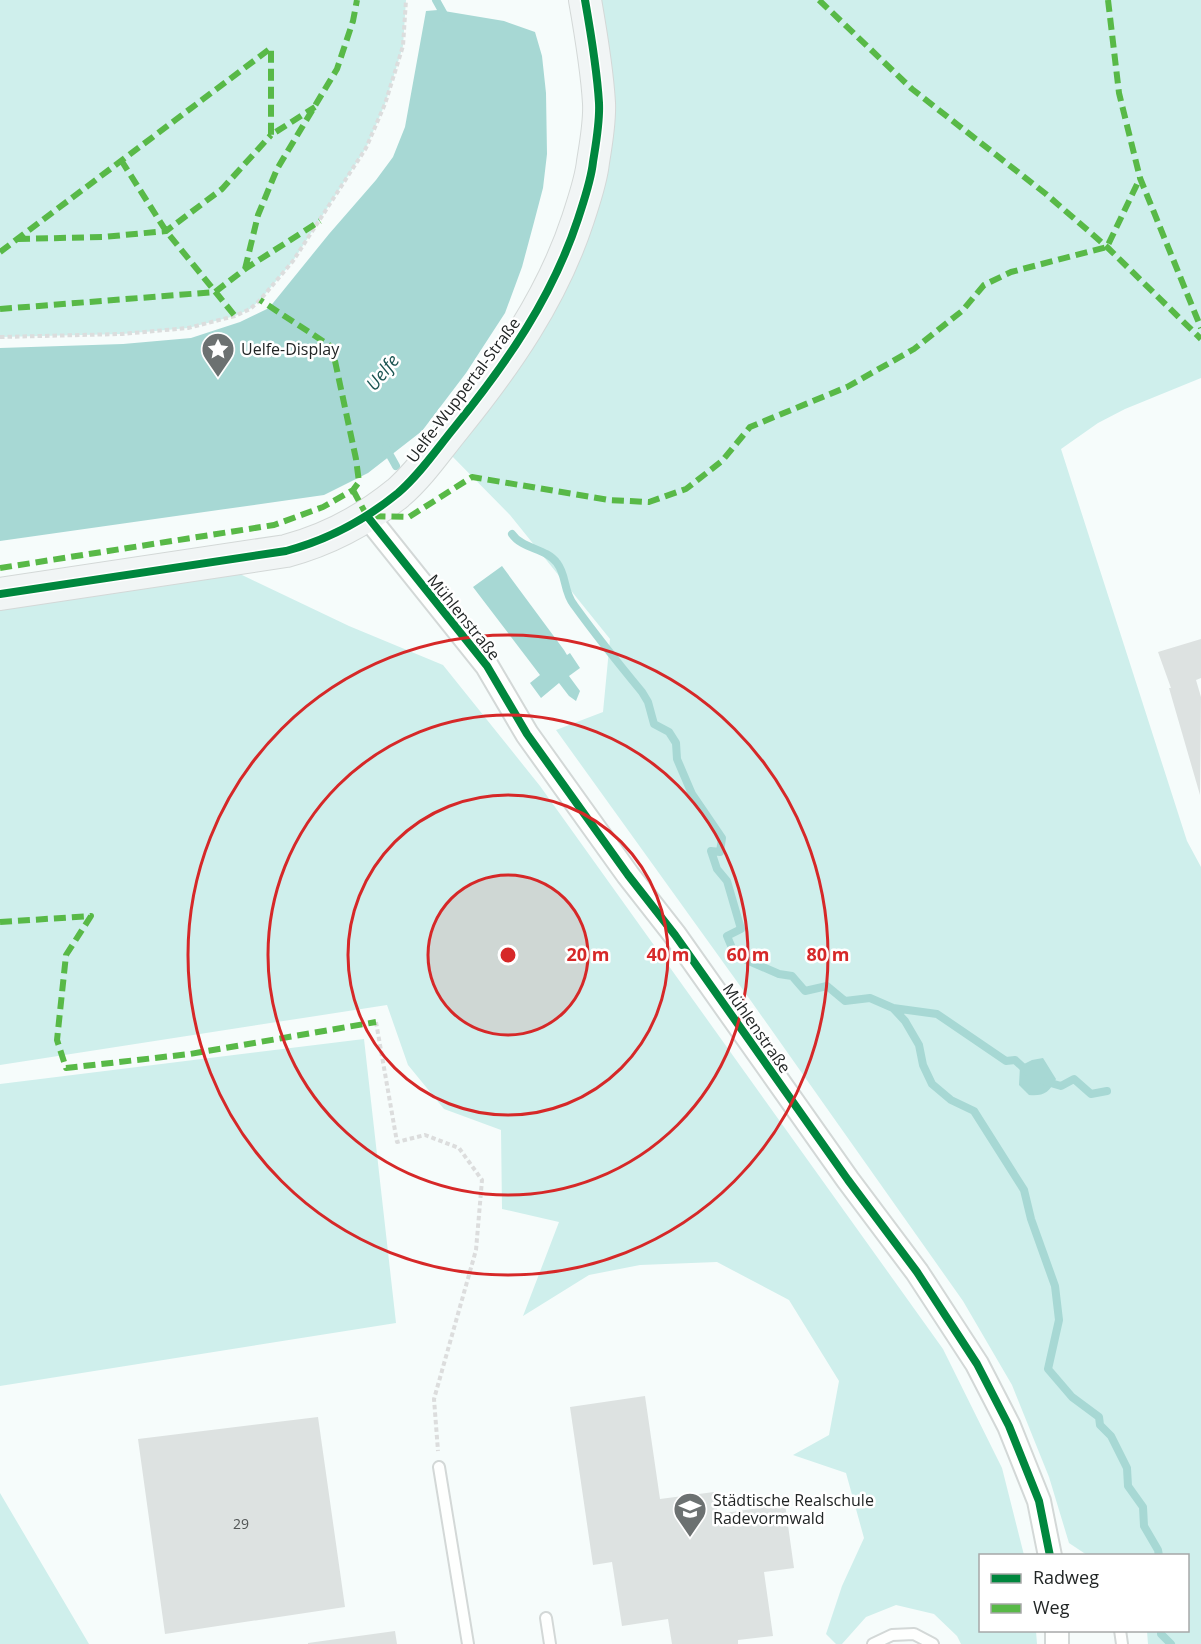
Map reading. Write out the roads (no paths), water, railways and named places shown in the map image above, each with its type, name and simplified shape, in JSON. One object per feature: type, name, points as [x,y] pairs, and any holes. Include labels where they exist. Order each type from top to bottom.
[{"type":"main road","name":"Uelfe-Wuppertal-Straße","points":[[0,594],[286,551],[318,542],[367,516],[397,493],[419,472],[477,400],[530,325],[565,255],[589,184],[599,105],[585,0]]},
{"type":"street","name":"Mühlenstraße","points":[[367,516],[487,666],[527,734],[628,875],[675,935],[848,1180],[917,1272],[977,1364],[1009,1426],[1039,1501],[1050,1554]]},
{"type":"lane","points":[[439,1467],[468,1644]]},
{"type":"lane","points":[[546,1618],[550,1644]]},
{"type":"lane","points":[[873,1644],[891,1635],[914,1635],[933,1644]]},
{"type":"water","points":[[438,10],[504,21],[535,32],[542,56],[546,93],[547,154],[543,188],[533,226],[522,267],[505,313],[466,373],[422,431],[368,473],[324,495],[0,541],[0,348],[123,344],[191,338],[240,322],[269,308],[393,157],[405,127],[426,11]]},
{"type":"water","points":[[502,566],[567,655],[570,653],[580,668],[569,676],[580,691],[576,701],[559,683],[541,698],[530,683],[540,675],[473,587]]},
{"type":"water","points":[[1043,1058],[1056,1079],[1046,1093],[1029,1095],[1019,1085],[1020,1066]]},
{"type":"waterway","name":"Uelfe","points":[[436,0],[446,18]]},
{"type":"waterway","points":[[386,448],[396,466]]},
{"type":"waterway","points":[[512,534],[522,543],[547,554],[557,563],[574,605],[642,692],[648,702],[654,724],[669,732],[676,743],[677,759],[692,794],[722,838],[720,852],[711,851],[717,869],[727,881],[741,929],[727,936],[735,955],[779,974],[792,976],[805,991],[827,986],[845,1001],[870,998],[893,1008],[905,1021],[919,1045],[923,1065],[932,1084],[951,1100],[974,1111],[1024,1190],[1031,1219],[1055,1286],[1059,1320],[1048,1369],[1072,1397],[1099,1417],[1100,1425],[1111,1436],[1127,1468],[1128,1486],[1143,1507],[1144,1526],[1159,1554]]},
{"type":"waterway","points":[[893,1008],[937,1014],[1006,1061],[1015,1060],[1028,1072]]},
{"type":"waterway","points":[[1044,1081],[1061,1086],[1074,1079],[1091,1094],[1107,1091]]},
{"type":"waterway","points":[[1161,1632],[1171,1644]]},
{"type":"place","name":"Uelfe-Display","points":[[218,378]]},
{"type":"place","name":"Städtische Realschule Radevormwald","points":[[690,1538]]}]
